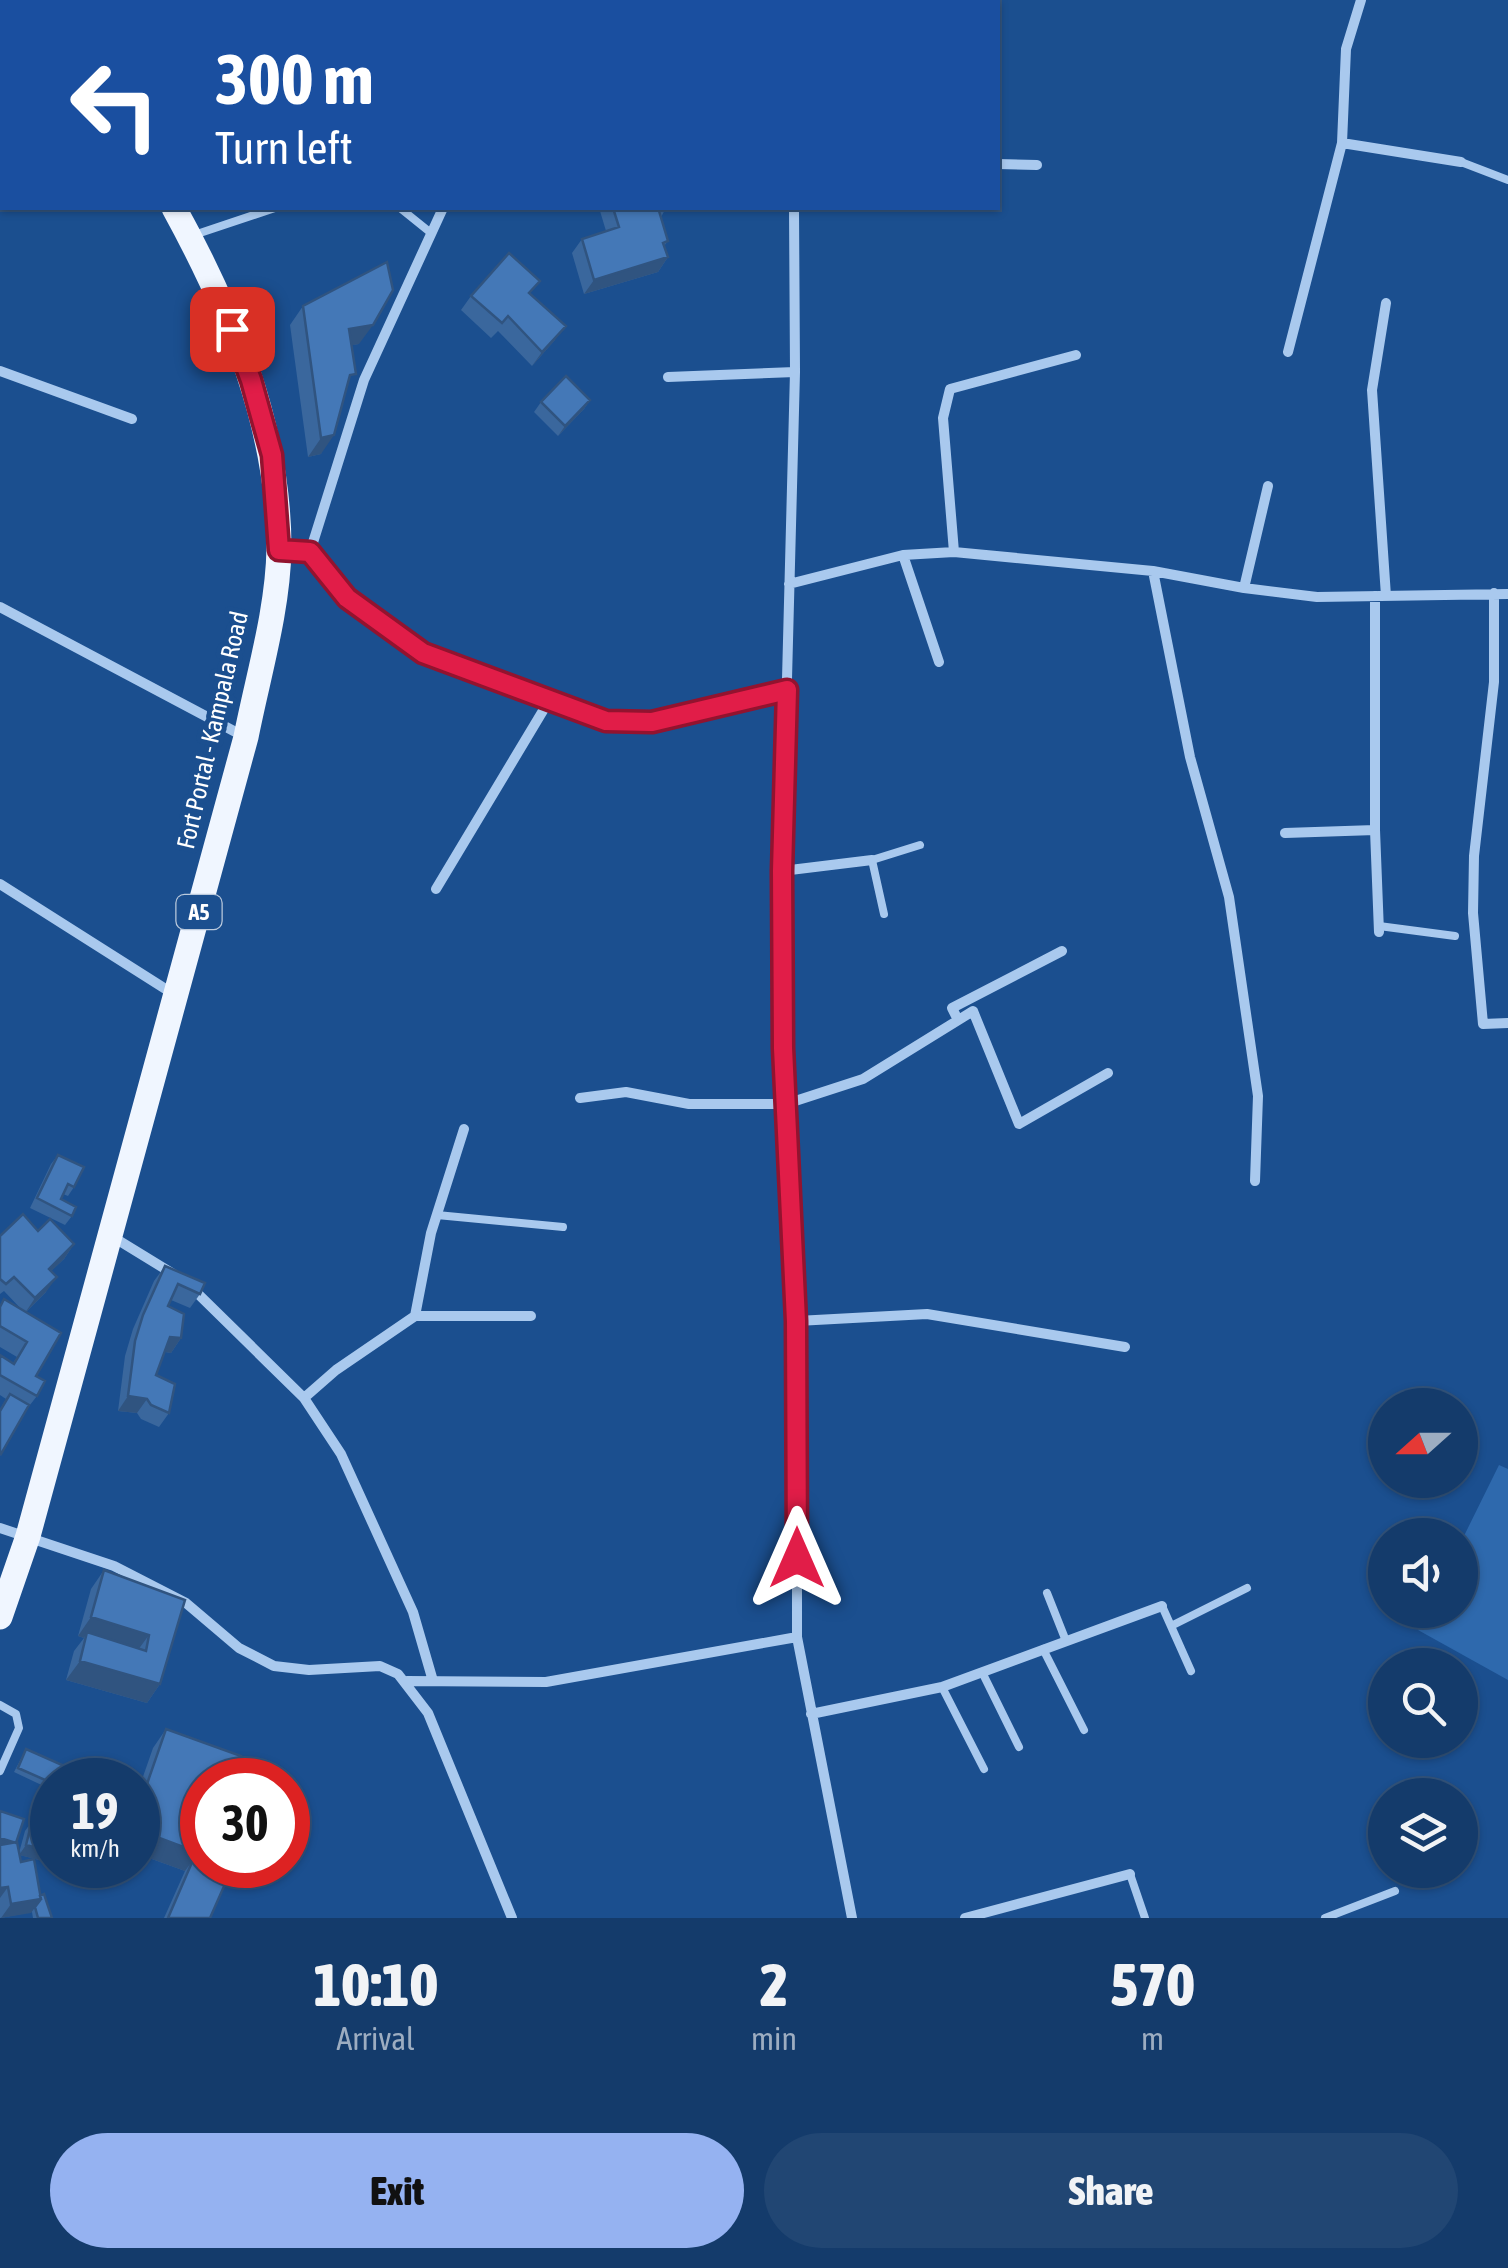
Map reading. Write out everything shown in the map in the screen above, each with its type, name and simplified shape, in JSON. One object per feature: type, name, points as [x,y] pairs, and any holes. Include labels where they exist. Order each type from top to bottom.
[{"type":"main road","name":"Fort Portal - Kampala Road","points":[[0,1618],[28,1536],[72,1341],[110,1235],[246,737],[269,627],[279,550],[272,455],[251,380],[222,304],[175,210]]},
{"type":"street","points":[[1288,352],[1342,144],[1346,49],[1360,0]]},
{"type":"street","points":[[1342,144],[1461,162]]},
{"type":"street","points":[[1000,164],[1036,165]]},
{"type":"street","points":[[310,552],[364,380],[442,210]]},
{"type":"street","points":[[794,210],[782,871],[786,1104],[796,1321],[798,1637],[850,1917]]},
{"type":"street","points":[[1379,929],[1375,830],[1380,596],[1372,390],[1386,304]]},
{"type":"street","points":[[954,552],[943,418],[950,389],[1076,355]]},
{"type":"street","points":[[0,371],[132,419]]},
{"type":"street","points":[[668,377],[794,372]]},
{"type":"street","points":[[1244,588],[1268,486]]},
{"type":"street","points":[[279,550],[310,552],[347,598],[423,653],[606,721],[652,722],[787,690]]},
{"type":"street","points":[[789,584],[904,556],[954,552],[1154,571],[1317,597],[1508,594]]},
{"type":"street","points":[[904,556],[939,662]]},
{"type":"street","points":[[1154,571],[1190,757],[1229,897],[1258,1096],[1255,1181]]},
{"type":"street","points":[[1494,593],[1494,682],[1474,856],[1473,912],[1483,1024],[1508,1023]]},
{"type":"street","points":[[0,607],[246,737]]},
{"type":"street","points":[[436,889],[550,699]]},
{"type":"street","points":[[1285,833],[1375,830]]},
{"type":"street","points":[[782,871],[872,860]]},
{"type":"street","points":[[0,884],[176,996]]},
{"type":"street","points":[[958,1020],[952,1008],[1062,951]]},
{"type":"street","points":[[580,1098],[626,1092],[689,1104],[786,1104],[862,1079],[973,1011],[1019,1124],[1108,1074]]},
{"type":"street","points":[[415,1316],[437,1215],[464,1129]]},
{"type":"street","points":[[110,1235],[188,1283],[304,1398],[341,1454],[406,1594],[433,1680]]},
{"type":"street","points":[[796,1321],[927,1314],[1126,1347]]},
{"type":"street","points":[[304,1398],[336,1370],[415,1316],[532,1316]]},
{"type":"street","points":[[0,1528],[114,1566],[186,1603],[240,1648],[274,1666],[309,1670],[380,1666],[398,1674],[428,1713],[512,1918]]},
{"type":"street","points":[[810,1714],[942,1687],[1162,1606]]},
{"type":"street","points":[[406,1682],[546,1682],[798,1637]]},
{"type":"street","points":[[965,1918],[1130,1874]]},
{"type":"lane","points":[[1461,162],[1508,180]]},
{"type":"lane","points":[[190,236],[270,210]]},
{"type":"lane","points":[[403,210],[432,233]]},
{"type":"lane","points":[[884,914],[872,860],[920,846]]},
{"type":"lane","points":[[1379,929],[1456,936]]},
{"type":"lane","points":[[437,1215],[563,1227]]},
{"type":"lane","points":[[1171,1626],[1247,1588]]},
{"type":"lane","points":[[1047,1593],[1066,1641]]},
{"type":"lane","points":[[1162,1606],[1191,1671]]},
{"type":"lane","points":[[1044,1649],[1084,1730]]},
{"type":"lane","points":[[982,1672],[1019,1747]]},
{"type":"lane","points":[[942,1687],[984,1768]]},
{"type":"lane","points":[[0,1705],[16,1714],[19,1728],[0,1771]]},
{"type":"lane","points":[[1130,1874],[1145,1918]]},
{"type":"lane","points":[[1326,1918],[1395,1891]]},
{"type":"shaded area","points":[[1499,1465],[1508,1469],[1508,1680],[1478,1663],[1478,1648],[1450,1648],[1418,1630],[1478,1628],[1478,1518],[1473,1518]]},
{"type":"building","points":[[614,210],[663,210],[659,211],[668,241],[663,243],[668,257],[594,280],[582,239],[619,227]]},
{"type":"building","points":[[509,253],[540,281],[529,293],[566,326],[542,352],[508,316],[502,323],[471,296]]},
{"type":"building","points":[[387,262],[393,290],[373,325],[349,329],[356,374],[350,375],[334,435],[321,438],[303,306]]},
{"type":"building","points":[[566,376],[590,400],[565,426],[541,402]]},
{"type":"building","points":[[58,1155],[84,1167],[74,1187],[68,1184],[61,1199],[76,1207],[72,1216],[37,1198]]},
{"type":"building","points":[[23,1214],[38,1231],[50,1219],[74,1244],[49,1269],[57,1277],[35,1298],[14,1277],[6,1284],[0,1279],[0,1236]]},
{"type":"building","points":[[165,1266],[205,1283],[200,1294],[178,1284],[168,1306],[184,1314],[181,1338],[170,1337],[156,1375],[175,1384],[169,1413],[147,1399],[128,1396],[135,1341]]},
{"type":"building","points":[[4,1299],[61,1333],[36,1376],[45,1381],[37,1396],[0,1375],[0,1355],[14,1364],[27,1342],[0,1326]]},
{"type":"building","points":[[10,1394],[29,1405],[1,1454],[0,1411]]},
{"type":"building","points":[[104,1570],[185,1600],[160,1684],[80,1661],[87,1632],[146,1651],[149,1635],[91,1617]]},
{"type":"building","points":[[166,1729],[241,1756],[180,1758],[180,1846],[160,1838],[160,1758],[156,1758]]},
{"type":"building","points":[[26,1749],[46,1758],[30,1758],[30,1773],[18,1768]]},
{"type":"building","points":[[0,1811],[24,1819],[16,1843],[0,1838]]},
{"type":"building","points":[[17,1842],[21,1862],[30,1860],[30,1888],[39,1888],[41,1899],[11,1904],[8,1887],[0,1888],[0,1845]]},
{"type":"building","points":[[181,1888],[223,1888],[210,1918],[168,1918]]},
{"type":"building","points":[[44,1894],[52,1918],[38,1918],[35,1907]]},
{"type":"route","points":[[232,329],[272,455],[279,550],[310,552],[347,598],[423,653],[606,721],[652,722],[787,690],[783,1048],[796,1321],[797,1558]]}]
